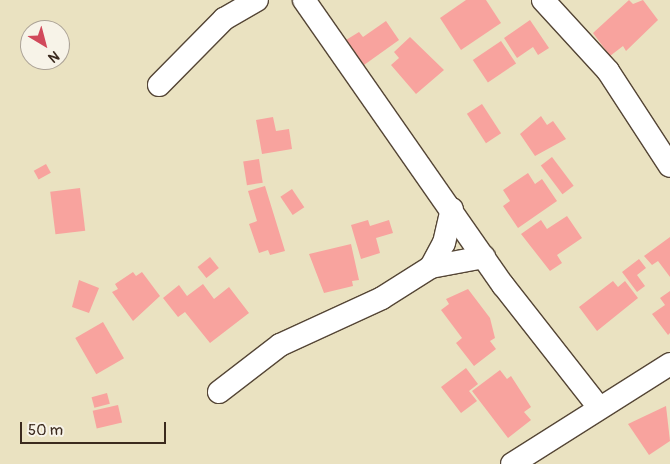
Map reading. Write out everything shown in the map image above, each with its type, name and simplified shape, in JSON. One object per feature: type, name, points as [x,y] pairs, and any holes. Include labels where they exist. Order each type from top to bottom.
[{"type":"street","points":[[159,85],[224,19],[257,0]]},
{"type":"street","points":[[304,0],[484,257],[598,406]]},
{"type":"street","points":[[543,0],[608,71],[670,166]]},
{"type":"street","points":[[431,267],[444,243],[452,209]]},
{"type":"street","points":[[220,392],[280,345],[382,298],[431,267],[484,257]]},
{"type":"street","points":[[512,464],[598,406],[670,364]]},
{"type":"building","points":[[466,0],[486,0],[501,23],[461,50],[440,18]]},
{"type":"building","points":[[629,0],[633,4],[643,0],[658,20],[626,51],[623,46],[610,56],[593,33]]},
{"type":"building","points":[[530,20],[549,48],[538,55],[533,47],[517,58],[504,38]]},
{"type":"building","points":[[386,21],[399,40],[364,65],[346,40],[359,32],[363,37]]},
{"type":"building","points":[[410,37],[444,70],[416,94],[391,65],[399,58],[394,52]]},
{"type":"building","points":[[501,41],[516,63],[488,82],[473,60]]},
{"type":"building","points":[[482,104],[501,133],[486,143],[467,114]]},
{"type":"building","points":[[541,116],[547,125],[553,121],[566,139],[535,156],[520,134]]},
{"type":"building","points":[[273,117],[276,131],[289,129],[292,149],[262,154],[256,120]]},
{"type":"building","points":[[552,157],[574,186],[562,194],[541,165]]},
{"type":"building","points":[[259,159],[263,183],[247,185],[243,162]]},
{"type":"building","points":[[46,164],[51,173],[39,180],[34,171]]},
{"type":"building","points":[[528,173],[535,184],[542,179],[557,201],[518,228],[503,206],[510,201],[503,190]]},
{"type":"building","points":[[265,186],[285,251],[270,255],[268,250],[259,253],[249,224],[257,221],[248,191]]},
{"type":"building","points":[[80,188],[85,231],[55,234],[50,192]]},
{"type":"building","points":[[292,189],[304,207],[293,215],[280,197]]},
{"type":"building","points":[[567,216],[582,238],[557,255],[562,263],[550,271],[521,234],[541,220],[547,229]]},
{"type":"building","points":[[368,220],[370,226],[389,220],[393,233],[376,238],[380,253],[361,259],[351,225]]},
{"type":"building","points":[[670,237],[670,277],[658,261],[652,265],[644,256]]},
{"type":"building","points":[[351,244],[359,280],[352,281],[353,286],[324,293],[309,254]]},
{"type":"building","points":[[210,257],[219,268],[206,278],[198,267]]},
{"type":"building","points":[[639,259],[646,268],[637,275],[645,286],[637,292],[622,272]]},
{"type":"building","points":[[133,272],[136,276],[142,272],[160,296],[133,321],[112,292],[118,289],[115,284]]},
{"type":"building","points":[[79,280],[99,288],[89,313],[72,307]]},
{"type":"building","points":[[613,281],[618,287],[625,281],[638,298],[597,331],[579,307]]},
{"type":"building","points":[[203,284],[214,299],[229,287],[249,313],[210,343],[185,312],[178,317],[163,298],[179,285],[187,296]]},
{"type":"building","points":[[468,289],[490,318],[495,338],[490,341],[496,349],[474,366],[456,343],[462,338],[441,310],[449,304],[446,299]]},
{"type":"building","points":[[670,291],[670,333],[668,335],[652,314],[665,305],[660,298]]},
{"type":"building","points":[[103,322],[124,358],[96,374],[75,338]]},
{"type":"building","points":[[466,368],[478,384],[469,391],[477,401],[461,413],[441,387]]},
{"type":"building","points":[[500,370],[507,379],[511,376],[531,407],[524,412],[531,420],[508,438],[472,391]]},
{"type":"building","points":[[107,393],[110,404],[94,408],[92,397]]},
{"type":"building","points":[[118,405],[122,423],[97,428],[93,411]]},
{"type":"building","points":[[666,406],[670,441],[649,455],[628,424]]}]
